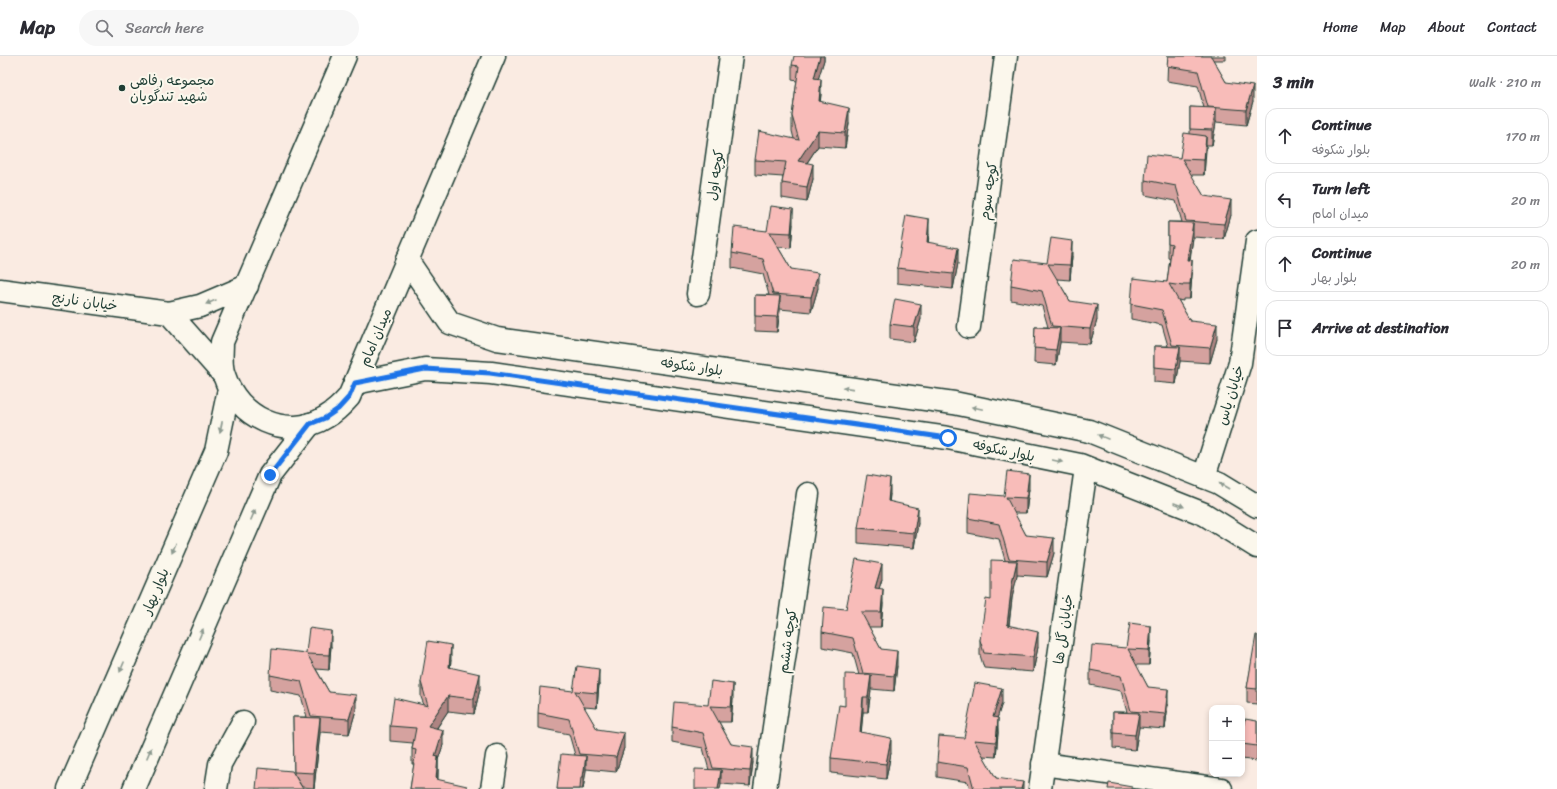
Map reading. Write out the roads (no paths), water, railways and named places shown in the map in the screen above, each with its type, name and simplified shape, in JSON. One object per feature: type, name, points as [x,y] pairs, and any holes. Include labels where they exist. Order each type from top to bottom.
[{"type":"street","points":[[226,382],[221,358],[222,342],[345,56]]},
{"type":"street","name":"میدان امام","points":[[169,313],[226,382],[238,402],[246,410],[263,421],[279,426],[294,427],[310,424],[325,418],[338,409],[349,397],[494,56]]},
{"type":"street","name":"کوچه اول","points":[[698,294],[731,56]]},
{"type":"street","name":"کوچه سوم","points":[[969,327],[1006,56]]},
{"type":"street","name":"خیابان یاس","points":[[1204,477],[1240,363],[1257,241]]},
{"type":"street","name":"بلوار شکوفه","points":[[407,260],[450,323],[497,338],[954,403],[1090,431],[1219,483],[1257,506]]},
{"type":"street","points":[[169,313],[200,306],[247,286]]},
{"type":"street","name":"خیابان نارنج","points":[[0,290],[169,313]]},
{"type":"street","name":"بلوار شکوفه","points":[[355,383],[425,369],[490,373],[948,438],[1086,468],[1204,514],[1257,547]]},
{"type":"street","name":"بلوار بهار","points":[[69,789],[216,451],[226,382]]},
{"type":"street","points":[[134,789],[270,475],[310,424]]},
{"type":"street","name":"خیابان گل ها","points":[[1040,789],[1086,468]]},
{"type":"street","name":"کوچه ششم","points":[[766,789],[808,494]]},
{"type":"street","points":[[216,789],[220,764],[243,722]]},
{"type":"street","points":[[492,789],[497,756]]},
{"type":"street","points":[[1043,764],[1221,789]]},
{"type":"place","name":"مجموعه رفاهی شهید تندگویان","points":[[122,88]]}]
